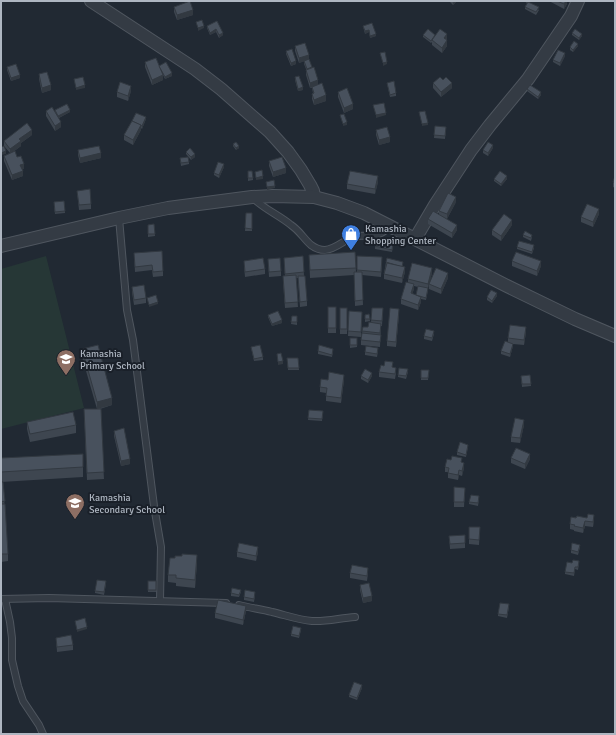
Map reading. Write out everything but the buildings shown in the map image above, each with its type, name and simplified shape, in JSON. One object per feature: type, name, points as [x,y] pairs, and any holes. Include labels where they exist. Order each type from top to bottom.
[{"type":"street","points":[[91,1],[195,69],[221,89],[254,118],[288,152],[302,170],[313,191],[314,197]]},
{"type":"street","points":[[415,239],[468,155],[490,124],[528,79],[571,16],[578,1]]},
{"type":"street","points":[[1,246],[168,208],[252,197],[314,197],[337,202],[364,213],[507,286],[575,319],[615,336]]},
{"type":"lane","points":[[252,197],[266,209],[293,226],[311,244],[317,248],[326,250],[353,237],[382,234],[391,226]]},
{"type":"lane","points":[[119,218],[127,310],[133,340],[154,506],[161,547],[160,601]]},
{"type":"lane","points":[[43,734],[39,725],[23,701],[18,686],[12,660],[10,622],[3,599],[49,598],[226,602],[310,621],[325,622],[355,617]]},
{"type":"shaded area","points":[[46,256],[84,408],[1,429],[1,269]]},
{"type":"place","name":"Kamashia Shopping Center","points":[[351,251]]},
{"type":"place","name":"Kamashia Primary School","points":[[66,376]]},
{"type":"place","name":"Kamashia Secondary School","points":[[75,520]]}]
